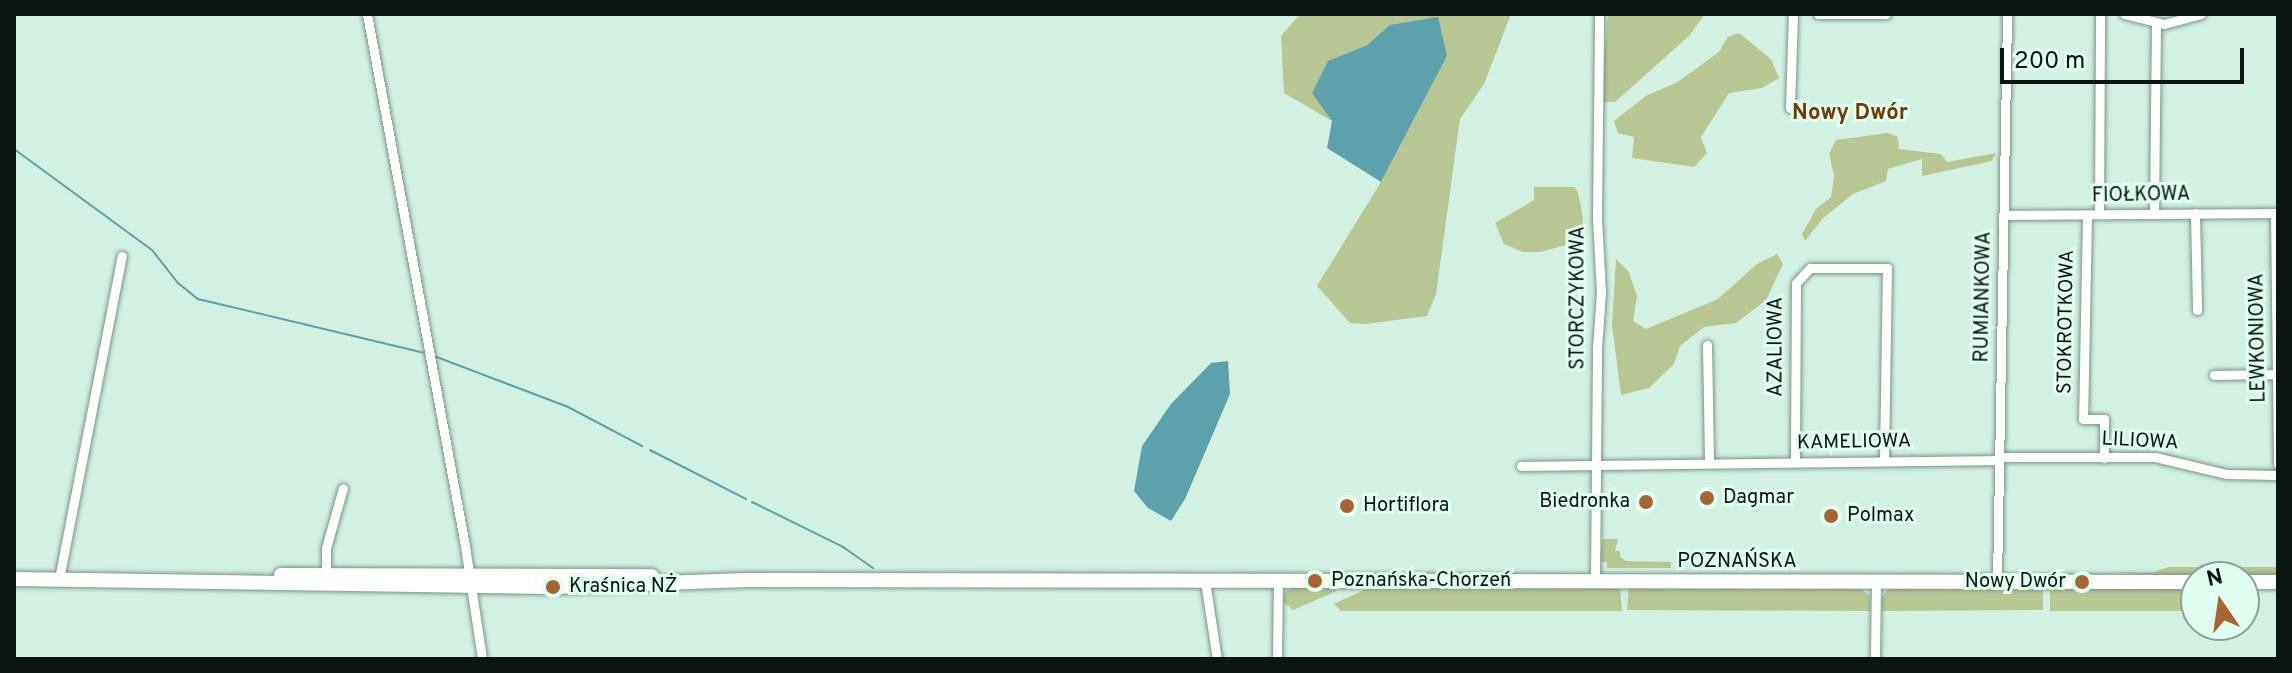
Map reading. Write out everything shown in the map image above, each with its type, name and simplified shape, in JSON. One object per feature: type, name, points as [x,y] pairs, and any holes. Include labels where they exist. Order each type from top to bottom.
[{"type":"main road","points":[[262,580],[326,573],[469,579]]},
{"type":"main road","name":"POZNAŃSKA","points":[[469,579],[617,575],[691,581],[2180,582]]},
{"type":"main road","points":[[14,579],[262,580],[316,585],[469,579]]},
{"type":"street","points":[[367,14],[482,659]]},
{"type":"street","name":"STORCZYKOWA","points":[[1595,581],[1597,348],[1601,292],[1597,218],[1599,14]]},
{"type":"street","points":[[1790,108],[1793,14]]},
{"type":"street","points":[[1818,14],[1886,14]]},
{"type":"street","name":"RUMIANKOWA","points":[[1997,582],[2007,14]]},
{"type":"street","points":[[2099,214],[2100,14]]},
{"type":"street","points":[[2124,14],[2156,24],[2201,14]]},
{"type":"street","points":[[2154,214],[2156,24]]},
{"type":"street","points":[[2195,213],[2197,310]]},
{"type":"street","name":"FIOŁKOWA","points":[[2004,215],[2277,213]]},
{"type":"street","name":"LEWKONIOWA","points":[[2277,213],[2278,464]]},
{"type":"street","name":"STOKROTKOWA","points":[[2087,215],[2083,419],[2104,419],[2104,458]]},
{"type":"street","points":[[59,579],[122,256]]},
{"type":"street","name":"AZALIOWA","points":[[1795,461],[1796,283],[1810,268],[1887,268],[1884,460]]},
{"type":"street","points":[[1707,345],[1709,463]]},
{"type":"street","points":[[2214,375],[2278,374]]},
{"type":"street","name":"LILIOWA","points":[[1999,459],[2155,457],[2227,474],[2278,475]]},
{"type":"street","name":"KAMELIOWA","points":[[1521,466],[1999,459]]},
{"type":"street","points":[[326,573],[326,548],[343,488]]},
{"type":"street","points":[[1205,581],[1217,659]]},
{"type":"street","points":[[1277,659],[1278,581]]},
{"type":"street","points":[[1875,659],[1876,582]]},
{"type":"green space","points":[[1300,14],[1511,14],[1484,84],[1460,119],[1436,294],[1427,316],[1366,324],[1350,323],[1317,286],[1381,182],[1447,56],[1390,25],[1367,45],[1328,61],[1332,121],[1284,93],[1281,36]]},
{"type":"green space","points":[[1608,14],[1705,14],[1689,36],[1615,102],[1601,102]]},
{"type":"green space","points":[[1739,33],[1771,59],[1779,78],[1762,88],[1729,93],[1701,137],[1707,153],[1694,167],[1632,158],[1634,137],[1618,133],[1614,121],[1647,95],[1676,83],[1719,52],[1728,37]]},
{"type":"green space","points":[[1888,133],[1898,137],[1899,149],[1941,154],[1947,162],[1996,153],[1992,161],[1922,176],[1922,159],[1888,169],[1886,181],[1853,194],[1822,219],[1805,241],[1802,234],[1816,209],[1831,197],[1834,176],[1829,154],[1836,140]]},
{"type":"green space","points":[[1534,187],[1574,187],[1578,192],[1583,218],[1581,241],[1540,252],[1523,252],[1504,244],[1495,223],[1534,200]]},
{"type":"green space","points":[[1777,254],[1783,264],[1766,300],[1736,323],[1704,327],[1680,346],[1674,364],[1649,388],[1621,395],[1612,325],[1616,259],[1629,272],[1637,296],[1633,321],[1646,329],[1718,299],[1757,264]]},
{"type":"green space","points":[[1603,539],[1618,539],[1615,551],[1620,551],[1620,557],[1626,561],[1671,562],[1671,568],[1607,568],[1607,562],[1599,562]]},
{"type":"green space","points":[[2168,567],[2180,567],[2180,575],[2113,572],[2152,573]]},
{"type":"green space","points":[[2260,567],[2278,567],[2278,575],[2260,575]]},
{"type":"green space","points":[[1294,588],[1337,591],[1293,610],[1283,601],[1285,592]]},
{"type":"green space","points":[[1620,588],[1622,611],[1341,611],[1334,604],[1366,589]]},
{"type":"green space","points":[[1629,588],[1861,589],[1870,596],[1870,611],[1627,610]]},
{"type":"green space","points":[[1888,589],[2043,590],[2043,610],[1882,611],[1882,597]]},
{"type":"green space","points":[[2180,589],[2180,611],[2050,611],[2050,591]]},
{"type":"water","points":[[1438,17],[1447,56],[1381,182],[1327,148],[1332,121],[1312,93],[1328,61],[1367,45],[1390,25]]},
{"type":"water","points":[[1228,361],[1230,394],[1185,499],[1171,521],[1148,508],[1134,491],[1142,446],[1171,404],[1211,363]]},
{"type":"waterway","points":[[14,149],[152,250],[178,283],[198,299],[424,353]]},
{"type":"waterway","points":[[434,356],[568,407],[642,446]]},
{"type":"waterway","points":[[650,450],[746,499]]},
{"type":"waterway","points":[[752,502],[843,547],[873,568]]},
{"type":"place","name":"Dagmar","points":[[1707,498]]},
{"type":"place","name":"Biedronka","points":[[1646,502]]},
{"type":"place","name":"Hortiflora","points":[[1347,506]]},
{"type":"place","name":"Polmax","points":[[1831,516]]},
{"type":"place","name":"Poznańska-Chorzeń","points":[[1315,581]]},
{"type":"place","name":"Nowy Dwór","points":[[2082,582]]},
{"type":"place","name":"Kraśnica NŻ","points":[[553,587]]},
{"type":"district","name":"Nowy Dwór","points":[[1850,114]]}]
